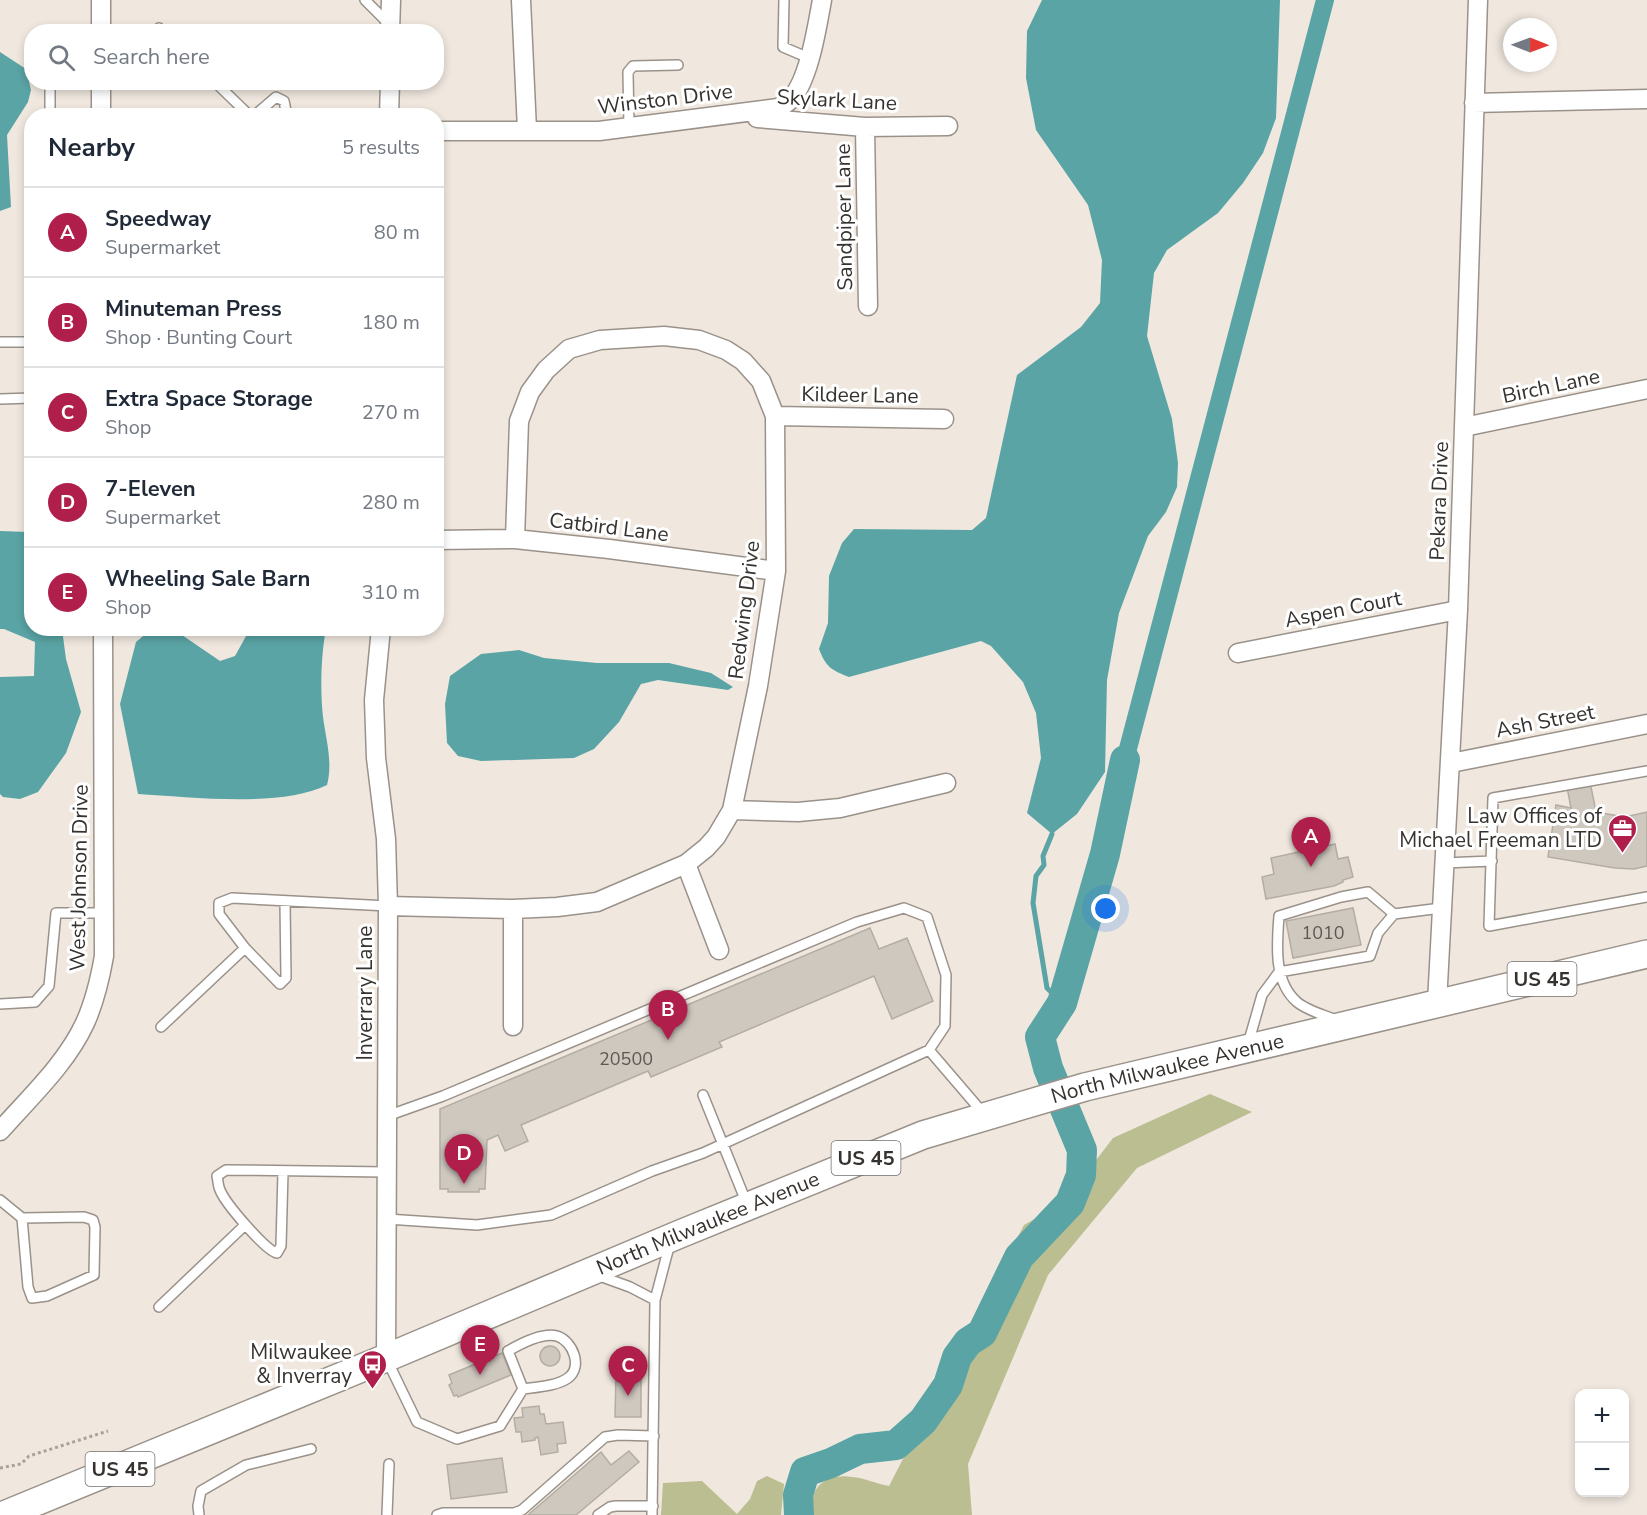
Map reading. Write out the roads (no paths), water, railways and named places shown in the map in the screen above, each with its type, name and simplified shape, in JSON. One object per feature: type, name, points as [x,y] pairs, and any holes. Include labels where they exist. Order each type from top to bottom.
[{"type":"main road","name":"North Milwaukee Avenue","points":[[4,1515],[386,1358],[671,1237],[924,1135],[1085,1087],[1647,954]]},
{"type":"street","points":[[100,0],[101,24]]},
{"type":"street","points":[[391,0],[391,24]]},
{"type":"street","points":[[521,0],[527,130]]},
{"type":"street","name":"Winston Drive","points":[[444,131],[598,131],[778,108],[790,100],[802,81],[822,0]]},
{"type":"street","name":"Pekara Drive","points":[[1437,1003],[1458,610],[1478,0]]},
{"type":"street","points":[[101,90],[101,108]]},
{"type":"street","points":[[389,108],[390,90]]},
{"type":"street","points":[[1474,103],[1647,99]]},
{"type":"street","name":"Skylark Lane","points":[[722,115],[865,127],[948,126]]},
{"type":"street","name":"Sandpiper Lane","points":[[865,127],[868,306]]},
{"type":"street","name":"Redwing Drive","points":[[388,906],[513,909],[597,902],[686,864],[716,837],[732,810],[758,686],[776,571],[775,416],[761,381],[743,360],[726,350],[699,340],[664,336],[600,340],[568,349],[546,370],[530,392],[519,421],[515,539]]},
{"type":"street","name":"Birch Lane","points":[[1464,426],[1647,389]]},
{"type":"street","name":"Kildeer Lane","points":[[775,416],[944,419]]},
{"type":"street","name":"Catbird Lane","points":[[444,540],[515,539],[776,571]]},
{"type":"street","name":"Aspen Court","points":[[1238,653],[1458,610]]},
{"type":"street","name":"West Johnson Drive","points":[[3,1121],[63,1059],[85,1024],[99,985],[104,957],[103,636]]},
{"type":"street","name":"Inverrary Lane","points":[[380,636],[374,700],[376,758],[386,840],[388,906],[386,1358]]},
{"type":"street","name":"Ash Street","points":[[1451,763],[1647,724]]},
{"type":"street","points":[[732,810],[798,812],[840,808],[946,783]]},
{"type":"street","points":[[686,864],[719,950]]},
{"type":"street","points":[[513,909],[513,1026]]},
{"type":"lane","points":[[365,0],[387,24]]},
{"type":"lane","points":[[784,0],[783,47],[809,58]]},
{"type":"lane","points":[[629,127],[628,72],[633,66],[678,65]]},
{"type":"lane","points":[[50,90],[50,108]]},
{"type":"lane","points":[[223,90],[242,108]]},
{"type":"lane","points":[[264,108],[276,97],[284,101],[285,108]]},
{"type":"lane","points":[[0,342],[24,342]]},
{"type":"lane","points":[[0,399],[24,398]]},
{"type":"lane","points":[[1647,771],[1493,798],[1490,926],[1647,897]]},
{"type":"lane","points":[[1443,863],[1492,861]]},
{"type":"lane","points":[[1347,1025],[1298,1003],[1283,986],[1279,972],[1279,916],[1341,897],[1368,892],[1394,914]]},
{"type":"lane","points":[[285,902],[286,978],[279,984],[245,948],[219,914],[219,903],[232,898],[388,906]]},
{"type":"lane","points":[[387,1116],[454,1091],[856,922],[904,908],[927,917],[946,975],[945,1026],[929,1050],[724,1144],[652,1171],[552,1215],[477,1225],[387,1218]]},
{"type":"lane","points":[[1246,1050],[1262,994],[1279,972],[1370,956],[1378,933],[1394,914],[1441,908]]},
{"type":"lane","points":[[0,1004],[35,1002],[49,986],[56,913],[104,913]]},
{"type":"lane","points":[[161,1027],[245,948]]},
{"type":"lane","points":[[929,1050],[987,1117]]},
{"type":"lane","points":[[703,1095],[748,1206]]},
{"type":"lane","points":[[284,1172],[281,1246],[277,1253],[271,1252],[245,1225],[220,1191],[217,1176],[226,1170],[387,1172]]},
{"type":"lane","points":[[0,1200],[22,1218],[84,1217],[93,1220],[94,1275],[47,1296],[32,1298],[28,1287],[22,1218]]},
{"type":"lane","points":[[159,1307],[245,1225]]},
{"type":"lane","points":[[598,1515],[616,1506],[653,1511],[655,1300],[671,1237]]},
{"type":"lane","points":[[589,1272],[630,1287],[655,1300]]},
{"type":"lane","points":[[386,1358],[417,1422],[457,1438],[500,1426],[523,1389],[566,1380],[572,1374],[576,1362],[573,1350],[566,1342],[557,1336],[536,1338],[508,1351],[523,1389]]},
{"type":"lane","points":[[437,1515],[443,1513],[514,1513],[522,1510],[605,1437],[654,1436]]},
{"type":"lane","points":[[199,1515],[201,1491],[246,1465],[311,1449]]},
{"type":"lane","points":[[387,1515],[389,1464]]},
{"type":"water","points":[[1042,0],[1280,0],[1276,118],[1263,153],[1243,183],[1218,213],[1167,250],[1154,273],[1147,336],[1172,419],[1178,463],[1177,487],[1166,512],[1148,536],[1119,613],[1107,680],[1105,772],[1077,814],[1052,834],[1027,813],[1041,758],[1036,713],[1023,682],[991,646],[981,641],[849,677],[830,667],[819,649],[828,623],[829,576],[842,543],[854,529],[972,530],[986,518],[1017,375],[1081,327],[1100,303],[1102,260],[1088,205],[1036,130],[1026,78],[1027,31]]},
{"type":"water","points":[[0,52],[24,68],[24,90],[31,90],[28,102],[7,135],[11,207],[0,211]]},
{"type":"water","points":[[0,531],[24,532],[24,636],[63,636],[66,659],[81,712],[66,753],[38,792],[20,799],[3,797],[0,794],[0,677],[34,676],[35,642],[0,629]]},
{"type":"water","points":[[143,636],[183,636],[220,661],[235,656],[246,636],[325,636],[321,684],[329,759],[327,785],[285,797],[261,799],[209,799],[138,794],[120,704],[136,642]]},
{"type":"water","points":[[519,650],[544,658],[597,663],[669,663],[711,673],[733,687],[728,690],[658,680],[641,684],[619,722],[594,749],[574,758],[481,761],[458,756],[447,743],[445,704],[450,676],[481,654]]},
{"type":"waterway","points":[[1125,760],[1325,0]]},
{"type":"waterway","points":[[799,1515],[798,1495],[805,1472],[860,1449],[896,1445],[923,1421],[948,1385],[957,1357],[968,1342],[982,1333],[1019,1257],[1070,1203],[1081,1175],[1082,1150],[1048,1068],[1040,1037],[1062,1003],[1105,854],[1125,760]]},
{"type":"waterway","points":[[1052,834],[1043,856],[1044,865],[1036,876],[1033,903],[1047,988],[1062,1003]]},
{"type":"place","name":"Law Offices of Michael Freeman LTD","points":[[1623,854]]},
{"type":"place","name":"Speedway","points":[[1311,867]]},
{"type":"place","name":"Minuteman Press","points":[[668,1040]]},
{"type":"place","name":"7-Eleven","points":[[464,1184]]},
{"type":"place","name":"Wheeling Sale Barn","points":[[480,1375]]},
{"type":"place","name":"Milwaukee & Inverray","points":[[373,1390]]},
{"type":"place","name":"Extra Space Storage","points":[[628,1396]]}]
